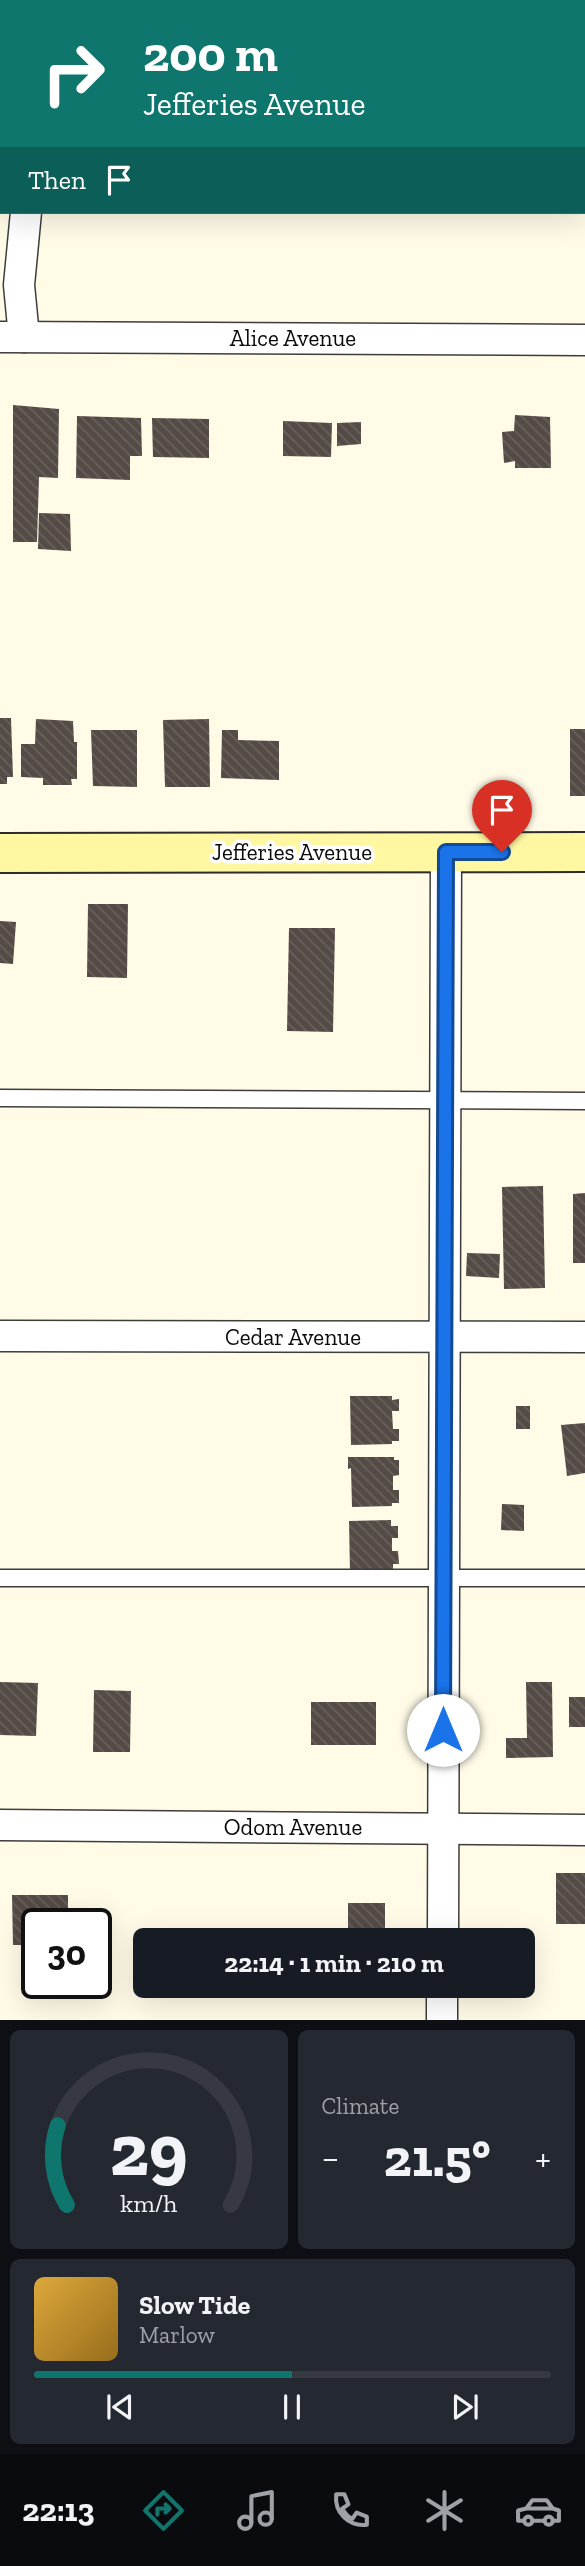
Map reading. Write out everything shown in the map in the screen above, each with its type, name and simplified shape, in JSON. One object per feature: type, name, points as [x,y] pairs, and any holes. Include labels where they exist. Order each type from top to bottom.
[{"type":"street","points":[[12,337],[26,214]]},
{"type":"street","name":"Alice Avenue","points":[[12,337],[585,340]]},
{"type":"street","points":[[443,1928],[446,852]]},
{"type":"street","name":"Jefferies Avenue","points":[[0,853],[585,852]]},
{"type":"street","name":"Cedar Avenue","points":[[0,1336],[585,1337]]},
{"type":"street","name":"Odom Avenue","points":[[0,1825],[585,1830]]},
{"type":"street","points":[[442,1998],[442,2020]]},
{"type":"lane","points":[[0,1098],[585,1101]]},
{"type":"lane","points":[[0,1578],[585,1578]]},
{"type":"building","points":[[13,405],[59,409],[58,478],[39,477],[37,542],[13,542]]},
{"type":"building","points":[[515,415],[550,417],[551,468],[515,468],[515,461],[504,463],[502,432],[514,431]]},
{"type":"building","points":[[77,416],[141,418],[142,456],[130,456],[130,480],[76,478]]},
{"type":"building","points":[[152,418],[209,419],[209,458],[153,457]]},
{"type":"building","points":[[283,421],[332,423],[331,457],[283,456]]},
{"type":"building","points":[[361,422],[361,444],[337,446],[337,423]]},
{"type":"building","points":[[39,513],[70,514],[71,551],[38,549]]},
{"type":"building","points":[[0,718],[11,718],[13,777],[7,777],[7,784],[0,784]]},
{"type":"building","points":[[36,719],[73,721],[74,742],[77,742],[77,779],[71,779],[72,785],[43,785],[43,778],[21,777],[21,744],[35,744]]},
{"type":"building","points":[[209,719],[210,787],[165,787],[163,720]]},
{"type":"building","points":[[570,729],[585,729],[585,796],[570,796]]},
{"type":"building","points":[[91,730],[137,730],[137,787],[93,786]]},
{"type":"building","points":[[222,730],[238,730],[238,740],[279,741],[279,780],[221,778]]},
{"type":"building","points":[[88,904],[128,904],[127,978],[87,977]]},
{"type":"building","points":[[0,921],[16,922],[13,964],[0,963]]},
{"type":"building","points":[[289,928],[335,928],[333,1032],[287,1031]]},
{"type":"building","points":[[543,1186],[545,1288],[504,1289],[502,1187]]},
{"type":"building","points":[[585,1193],[585,1263],[573,1263],[573,1194]]},
{"type":"building","points":[[467,1253],[500,1254],[499,1278],[466,1276]]},
{"type":"building","points":[[350,1396],[392,1396],[392,1400],[399,1399],[399,1411],[392,1411],[393,1429],[399,1429],[399,1441],[392,1441],[392,1444],[351,1445]]},
{"type":"building","points":[[516,1406],[530,1406],[530,1429],[516,1429]]},
{"type":"building","points":[[585,1423],[585,1473],[567,1476],[561,1425]]},
{"type":"building","points":[[348,1457],[394,1457],[394,1460],[399,1460],[399,1475],[393,1476],[393,1490],[399,1490],[399,1503],[392,1503],[392,1506],[352,1507],[351,1468],[348,1469]]},
{"type":"building","points":[[502,1504],[524,1505],[524,1531],[501,1530]]},
{"type":"building","points":[[391,1520],[391,1526],[398,1526],[398,1538],[392,1538],[392,1551],[398,1551],[399,1564],[393,1564],[393,1572],[350,1573],[349,1521]]},
{"type":"building","points":[[0,1682],[38,1683],[36,1736],[0,1735]]},
{"type":"building","points":[[526,1682],[552,1682],[553,1757],[506,1758],[506,1738],[527,1738]]},
{"type":"building","points":[[94,1690],[131,1691],[130,1752],[93,1752]]},
{"type":"building","points":[[569,1697],[585,1697],[585,1727],[569,1727]]},
{"type":"building","points":[[311,1702],[376,1702],[376,1745],[311,1745]]},
{"type":"building","points":[[556,1873],[585,1873],[585,1924],[556,1924]]},
{"type":"building","points":[[12,1895],[68,1895],[68,1908],[21,1908],[21,1945],[13,1945]]},
{"type":"building","points":[[348,1903],[385,1903],[385,1928],[348,1928]]},
{"type":"route","points":[[443,1730],[446,852],[502,852]]}]
